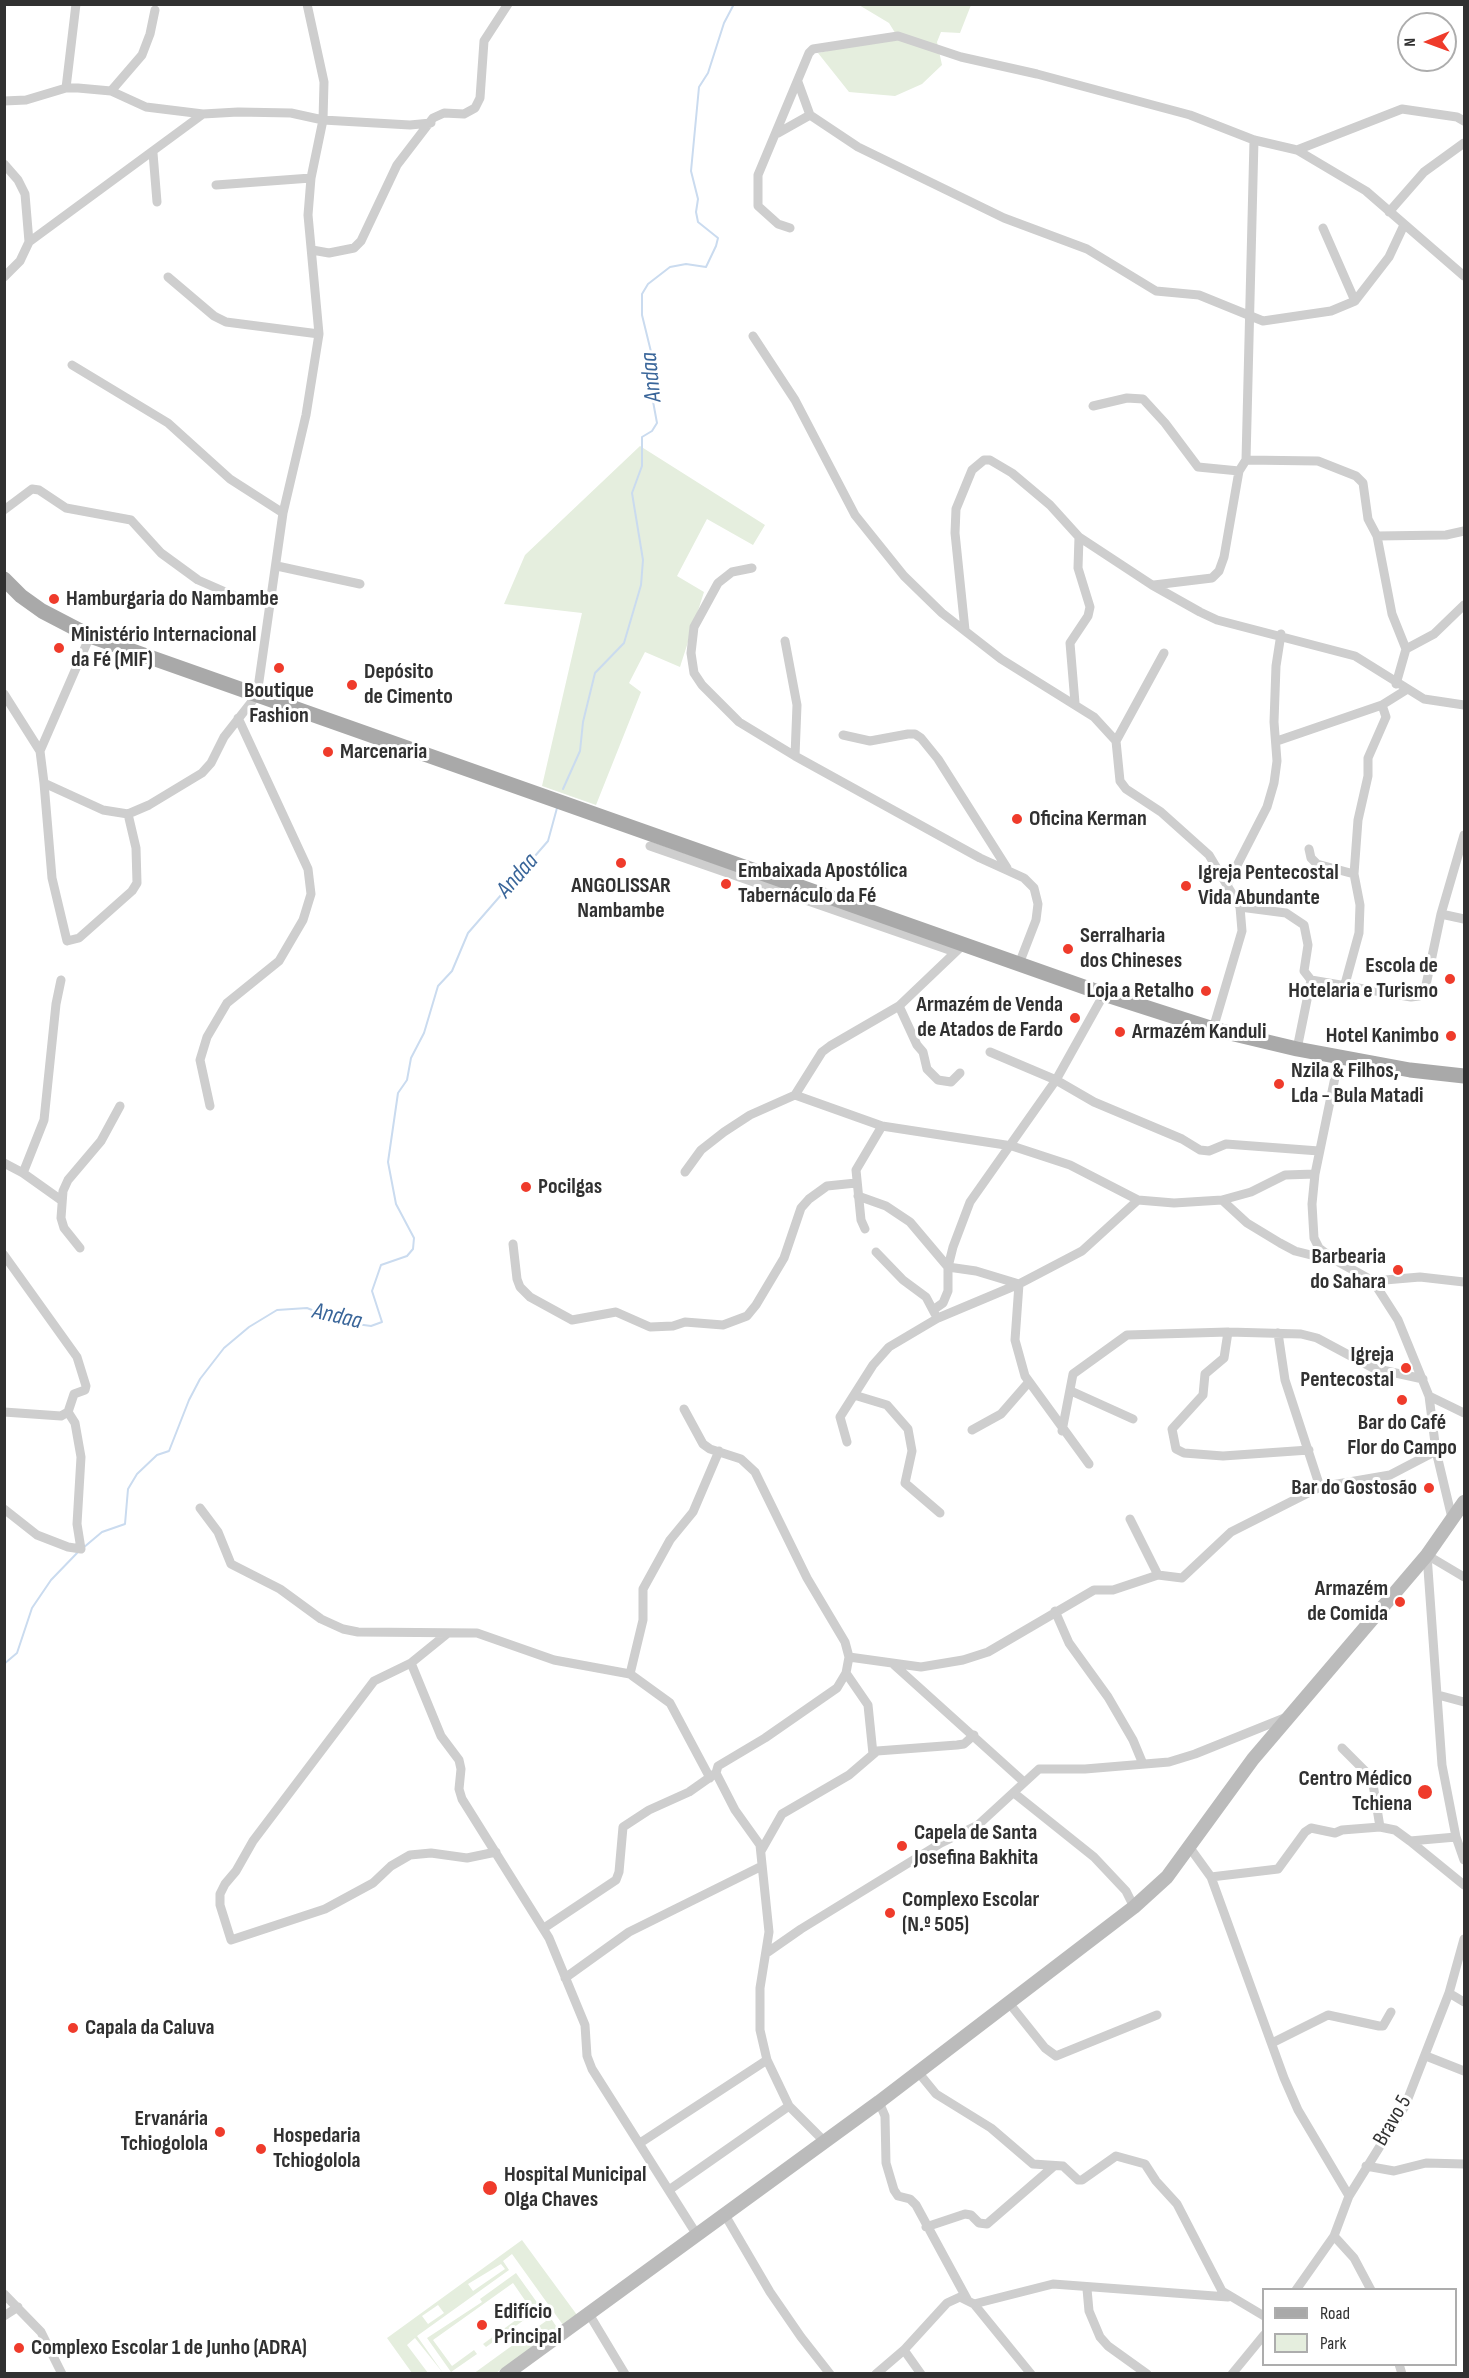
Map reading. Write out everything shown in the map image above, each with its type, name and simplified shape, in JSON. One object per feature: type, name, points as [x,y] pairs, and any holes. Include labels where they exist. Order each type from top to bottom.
[{"type":"main road","points":[[4,579],[21,596],[42,611],[90,636],[564,802],[845,908],[883,925],[1019,964],[1214,1029],[1340,1058],[1464,1076]]},
{"type":"main road","points":[[506,2373],[879,2102],[1134,1907],[1167,1877],[1287,1717],[1427,1555],[1464,1502]]},
{"type":"street","points":[[66,88],[76,4]]},
{"type":"street","points":[[44,783],[103,810],[128,814],[149,805],[202,773],[211,763],[238,718],[257,695],[268,603],[277,566],[283,513],[306,415],[320,334],[308,215],[311,178],[323,120],[324,82],[307,4]]},
{"type":"street","points":[[312,250],[345,252],[361,241],[397,165],[436,115],[464,114],[475,108],[480,98],[484,41],[508,4]]},
{"type":"street","points":[[111,91],[142,55],[150,34],[155,10]]},
{"type":"street","points":[[790,228],[778,224],[763,213],[756,198],[758,175],[778,133],[786,105],[809,53],[813,49],[898,36],[961,57],[1037,74],[1190,115],[1254,140],[1297,150],[1366,190],[1464,276]]},
{"type":"street","points":[[798,82],[810,115],[858,147],[1004,218],[1087,249],[1148,287],[1171,293],[1199,295],[1250,317],[1269,321],[1337,309],[1355,301],[1389,257],[1404,225]]},
{"type":"street","points":[[4,101],[26,100],[66,88],[111,91],[146,107],[203,114],[291,113],[323,120],[420,125],[431,123]]},
{"type":"street","points":[[1297,150],[1402,109],[1457,117],[1464,121]]},
{"type":"street","points":[[4,277],[20,261],[29,242],[203,114]]},
{"type":"street","points":[[778,133],[810,115]]},
{"type":"street","points":[[1152,585],[1212,578],[1219,572],[1224,557],[1239,471],[1246,460],[1250,317],[1250,199],[1254,140]]},
{"type":"street","points":[[1389,212],[1424,172],[1464,143]]},
{"type":"street","points":[[153,153],[157,202]]},
{"type":"street","points":[[4,164],[18,180],[25,194],[29,242]]},
{"type":"street","points":[[216,185],[311,178]]},
{"type":"street","points":[[1323,228],[1355,301]]},
{"type":"street","points":[[168,277],[214,316],[226,322],[320,334]]},
{"type":"street","points":[[753,336],[795,400],[855,515],[917,590],[1001,659],[1075,703],[1094,717],[1116,741]]},
{"type":"street","points":[[72,365],[168,423],[230,478],[283,513]]},
{"type":"street","points":[[1093,406],[1127,398],[1143,399],[1166,423],[1198,468],[1239,471]]},
{"type":"street","points":[[965,630],[955,533],[956,510],[977,464],[990,460],[1012,473],[1050,505],[1079,537],[1152,585],[1217,620],[1281,634],[1355,656],[1396,684],[1424,699],[1464,705]]},
{"type":"street","points":[[1246,460],[1318,461],[1361,479],[1368,519],[1377,536],[1392,614],[1406,649],[1396,684]]},
{"type":"street","points":[[4,510],[33,489],[39,490],[66,508],[131,520],[161,553],[198,580],[246,601],[268,603]]},
{"type":"street","points":[[1377,536],[1446,535],[1464,531]]},
{"type":"street","points":[[1075,703],[1070,643],[1088,616],[1090,607],[1078,568],[1079,537]]},
{"type":"street","points":[[277,566],[360,584]]},
{"type":"street","points":[[752,568],[732,572],[718,583],[704,605],[694,627],[691,653],[694,673],[716,702],[739,722],[795,756],[980,858],[1007,869],[1034,888],[1038,904],[1036,920],[1019,964]]},
{"type":"street","points":[[1406,649],[1434,634],[1464,605]]},
{"type":"street","points":[[1228,883],[1267,807],[1274,783],[1277,741],[1274,722],[1275,688],[1281,634]]},
{"type":"street","points":[[40,750],[90,636]]},
{"type":"street","points":[[785,641],[797,705],[795,756]]},
{"type":"street","points":[[1164,653],[1116,741],[1120,781],[1126,789],[1161,812],[1209,855],[1228,883],[1240,907],[1242,931],[1214,1029]]},
{"type":"street","points":[[1277,741],[1382,705],[1406,690]]},
{"type":"street","points":[[4,694],[40,750],[52,878],[67,941],[79,938],[132,891],[137,883],[136,848],[128,814]]},
{"type":"street","points":[[1345,984],[1359,933],[1360,905],[1354,874],[1358,820],[1368,776],[1368,758],[1386,717],[1382,705]]},
{"type":"street","points":[[210,1106],[200,1060],[207,1037],[226,1004],[279,961],[303,921],[310,894],[305,861],[238,718]]},
{"type":"street","points":[[843,735],[870,741],[908,734],[915,734],[921,738],[938,759],[1007,869]]},
{"type":"street","points":[[1240,907],[1286,913],[1299,920],[1304,926],[1308,945],[1304,971],[1311,980],[1411,997],[1419,996],[1426,985],[1441,914],[1464,835]]},
{"type":"street","points":[[650,846],[845,908]]},
{"type":"street","points":[[1309,849],[1311,858],[1317,864],[1354,874]]},
{"type":"street","points":[[1441,914],[1464,919]]},
{"type":"street","points":[[685,1172],[701,1150],[724,1132],[750,1115],[795,1095],[822,1053],[830,1046],[899,1006],[960,948]]},
{"type":"street","points":[[22,1173],[44,1120],[56,1004],[62,980]]},
{"type":"street","points":[[1296,1049],[1311,980]]},
{"type":"street","points":[[936,1314],[948,1291],[948,1267],[953,1246],[970,1202],[1012,1146],[1056,1080],[1104,994]]},
{"type":"street","points":[[899,1006],[917,1045],[923,1052],[927,1069],[939,1080],[951,1082],[960,1073]]},
{"type":"street","points":[[990,1052],[1056,1080],[1094,1102],[1182,1139],[1200,1150],[1209,1151],[1226,1144],[1319,1151]]},
{"type":"street","points":[[1340,1058],[1315,1174],[1311,1204],[1314,1238],[1319,1248],[1335,1260],[1373,1281],[1398,1320],[1429,1396],[1436,1451],[1452,1518]]},
{"type":"street","points":[[795,1095],[882,1126],[1012,1146],[1070,1165],[1138,1200],[1174,1203],[1222,1200],[1251,1192],[1285,1175],[1315,1174]]},
{"type":"street","points":[[80,1248],[64,1228],[61,1200],[68,1180],[101,1141],[120,1106]]},
{"type":"street","points":[[866,1229],[861,1220],[856,1183],[858,1166],[882,1126]]},
{"type":"street","points":[[4,1163],[61,1200]]},
{"type":"street","points":[[513,1244],[520,1287],[530,1297],[572,1320],[616,1312],[650,1327],[673,1326],[686,1322],[723,1325],[747,1316],[756,1305],[784,1258],[801,1208],[809,1199],[827,1186],[856,1183]]},
{"type":"street","points":[[858,1196],[886,1206],[909,1222],[948,1267],[976,1271],[1019,1284]]},
{"type":"street","points":[[847,1442],[840,1417],[873,1365],[889,1347],[936,1314],[1019,1284],[1082,1251],[1138,1200]]},
{"type":"street","points":[[1222,1200],[1247,1223],[1295,1251],[1335,1260]]},
{"type":"street","points":[[876,1252],[903,1280],[926,1297],[936,1314]]},
{"type":"street","points":[[4,1255],[77,1357],[86,1386],[85,1390],[74,1394],[68,1412],[61,1416],[4,1412]]},
{"type":"street","points":[[1373,1281],[1420,1277],[1464,1282]]},
{"type":"street","points":[[1019,1284],[1014,1340],[1028,1383],[1045,1400],[1062,1431],[1089,1464]]},
{"type":"street","points":[[1062,1431],[1075,1370],[1127,1335],[1228,1332],[1278,1333],[1317,1338],[1373,1368],[1423,1379]]},
{"type":"street","points":[[1228,1332],[1224,1358],[1205,1374],[1203,1395],[1172,1429],[1176,1449],[1205,1455],[1309,1450]]},
{"type":"street","points":[[1278,1333],[1285,1380],[1295,1419],[1309,1450],[1320,1487]]},
{"type":"street","points":[[972,1430],[1001,1414],[1028,1383]]},
{"type":"street","points":[[1071,1391],[1133,1419]]},
{"type":"street","points":[[854,1395],[887,1405],[908,1429],[912,1450],[905,1483],[940,1513]]},
{"type":"street","points":[[1429,1396],[1464,1413]]},
{"type":"street","points":[[544,1929],[616,1880],[619,1872],[623,1827],[649,1810],[689,1792],[713,1776],[718,1766],[765,1738],[837,1688],[846,1673],[849,1657],[842,1635],[807,1578],[755,1472],[741,1459],[703,1444],[684,1409]]},
{"type":"street","points":[[4,1509],[37,1535],[68,1547],[81,1549],[77,1524],[81,1457],[75,1423],[68,1412]]},
{"type":"street","points":[[630,1674],[644,1620],[643,1588],[670,1540],[693,1512],[719,1451]]},
{"type":"street","points":[[849,1657],[921,1666],[963,1660],[1006,1642],[1094,1590],[1113,1590],[1158,1575],[1182,1578],[1231,1532],[1320,1487],[1390,1475],[1436,1451]]},
{"type":"street","points":[[200,1508],[218,1532],[231,1564],[280,1589],[321,1618],[358,1632],[487,1635],[554,1660],[630,1674],[670,1704],[735,1810],[759,1840],[769,1932],[768,1952],[760,1988],[760,2030],[767,2060],[789,2106],[824,2142]]},
{"type":"street","points":[[1130,1519],[1158,1575]]},
{"type":"street","points":[[1427,1555],[1464,1577]]},
{"type":"street","points":[[1427,1555],[1442,1765],[1456,1837],[1464,1860]]},
{"type":"street","points":[[1055,1611],[1070,1643],[1108,1696],[1133,1740],[1143,1764]]},
{"type":"street","points":[[448,1633],[411,1663],[374,1681],[272,1816],[225,1884],[220,1894],[220,1905],[231,1940],[325,1909],[373,1883],[391,1866],[410,1855],[431,1852],[467,1858],[496,1852]]},
{"type":"street","points":[[411,1663],[441,1736],[459,1761],[461,1769],[459,1789],[462,1799],[544,1929],[585,2025],[587,2056],[592,2069],[697,2235]]},
{"type":"street","points":[[892,1663],[1024,1782]]},
{"type":"street","points":[[846,1673],[868,1705],[873,1754]]},
{"type":"street","points":[[1438,1695],[1464,1702]]},
{"type":"street","points":[[768,1952],[801,1929],[941,1843],[978,1825],[1034,1772],[1046,1768],[1085,1769],[1169,1762],[1287,1717]]},
{"type":"street","points":[[761,1851],[782,1814],[849,1775],[873,1754],[884,1749],[964,1744],[974,1735]]},
{"type":"street","points":[[1342,1748],[1372,1778],[1380,1827]]},
{"type":"street","points":[[1014,1793],[1094,1857],[1126,1891],[1134,1907]]},
{"type":"street","points":[[1211,1877],[1278,1869],[1311,1828],[1335,1833],[1342,1830],[1380,1827],[1395,1830],[1464,1885]]},
{"type":"street","points":[[1410,1841],[1456,1837]]},
{"type":"street","points":[[1190,1848],[1211,1877],[1284,2078],[1298,2110],[1349,2196]]},
{"type":"street","points":[[565,1978],[629,1932],[762,1866]]},
{"type":"street","name":"Bravo 5","points":[[1297,2288],[1334,2236],[1349,2196],[1405,2106],[1449,1993],[1464,1939]]},
{"type":"street","points":[[1449,1993],[1464,2002]]},
{"type":"street","points":[[1009,2003],[1045,2048],[1056,2056],[1157,2015]]},
{"type":"street","points":[[1272,2043],[1328,2015],[1383,2026],[1391,2012]]},
{"type":"street","points":[[1426,2056],[1464,2071]]},
{"type":"street","points":[[640,2143],[767,2060]]},
{"type":"street","points":[[918,2072],[936,2094],[991,2128],[1028,2162],[1063,2166],[1074,2178],[1082,2180],[1116,2156],[1145,2164],[1156,2181],[1177,2204],[1217,2283],[1228,2297],[1262,2315]]},
{"type":"street","points":[[879,2102],[885,2116],[886,2163],[894,2190],[898,2196],[910,2199],[916,2205],[971,2301],[1031,2373]]},
{"type":"street","points":[[669,2190],[789,2106]]},
{"type":"street","points":[[1366,2166],[1394,2171],[1426,2163],[1464,2164]]},
{"type":"street","points":[[926,2226],[965,2214],[971,2215],[979,2223],[987,2224],[1054,2166]]},
{"type":"street","points":[[724,2215],[770,2292],[801,2337],[830,2373]]},
{"type":"street","points":[[1334,2236],[1354,2258],[1370,2288]]},
{"type":"street","points":[[876,2373],[904,2350],[947,2303],[960,2297],[971,2301],[1053,2284],[1087,2289],[1228,2297]]},
{"type":"street","points":[[1087,2289],[1089,2311],[1100,2337],[1108,2346],[1147,2373]]},
{"type":"street","points":[[4,2294],[41,2332],[62,2373]]},
{"type":"street","points":[[4,2316],[18,2307]]},
{"type":"street","points":[[589,2313],[625,2373]]},
{"type":"street","points":[[1233,2373],[1262,2336]]},
{"type":"street","points":[[904,2350],[921,2373]]},
{"type":"green space","points":[[859,5],[971,5],[960,33],[941,32],[937,42],[942,65],[922,84],[895,96],[849,92],[818,53],[897,36],[889,23]]},
{"type":"green space","points":[[640,446],[765,525],[753,545],[707,519],[677,576],[704,592],[680,667],[645,652],[629,683],[641,692],[596,805],[542,786],[582,613],[504,604],[525,555]]},
{"type":"green space","points":[[522,2240],[577,2315],[563,2325],[512,2254],[503,2261],[509,2270],[417,2336],[443,2373],[415,2338],[407,2345],[428,2373],[412,2373],[387,2338]],"holes":[[[501,2264],[505,2269],[473,2291],[468,2284]],[[438,2305],[444,2313],[428,2324],[422,2316]]]},
{"type":"green space","points":[[516,2273],[541,2308],[486,2347],[483,2344],[531,2309],[513,2283],[433,2340],[452,2366],[474,2350],[477,2354],[451,2372],[427,2338],[482,2302],[480,2299]]},
{"type":"green space","points":[[548,2314],[558,2329],[496,2373],[473,2374],[546,2321],[539,2315]]},
{"type":"waterway","name":"Andaa","points":[[563,789],[580,751],[583,722],[595,673],[624,643],[641,585],[643,560],[632,493],[642,466],[642,437],[652,431],[657,423],[650,385],[654,364],[642,315],[642,294],[648,284],[670,267],[686,264],[706,267],[718,238],[698,222],[696,212],[698,199],[691,171],[699,87],[708,73],[724,23],[734,4]]},
{"type":"waterway","name":"Andaa","points":[[83,1548],[102,1532],[125,1524],[128,1489],[137,1474],[157,1455],[169,1451],[200,1379],[224,1348],[249,1327],[277,1310],[307,1308],[342,1322],[371,1326],[382,1322],[372,1291],[381,1265],[407,1256],[413,1249],[414,1238],[396,1204],[388,1162],[398,1093],[407,1080],[411,1058],[424,1033],[438,986],[452,971],[468,933],[548,841],[557,808]]},
{"type":"waterway","name":"Andaa","points":[[4,1664],[17,1653],[32,1608],[51,1580],[79,1551]]},
{"type":"place","name":"Hamburgaria do Nambambe","points":[[54,599]]},
{"type":"place","name":"Ministério Internacional da Fé (MIF)","points":[[59,648]]},
{"type":"place","name":"Boutique Fashion","points":[[279,668]]},
{"type":"place","name":"Depósito de Cimento","points":[[352,685]]},
{"type":"place","name":"Marcenaria","points":[[328,752]]},
{"type":"place","name":"Oficina Kerman","points":[[1017,819]]},
{"type":"place","name":"ANGOLISSAR Nambambe","points":[[621,863]]},
{"type":"place","name":"Embaixada Apostólica Tabernáculo da Fé","points":[[726,884]]},
{"type":"place","name":"Igreja Pentecostal Vida Abundante","points":[[1186,886]]},
{"type":"place","name":"Serralharia dos Chineses","points":[[1068,949]]},
{"type":"place","name":"Escola de Hotelaria e Turismo","points":[[1450,979]]},
{"type":"place","name":"Loja a Retalho","points":[[1206,991]]},
{"type":"place","name":"Armazém de Venda de Atados de Fardo","points":[[1075,1018]]},
{"type":"place","name":"Armazém Kanduli","points":[[1120,1032]]},
{"type":"place","name":"Hotel Kanimbo","points":[[1451,1036]]},
{"type":"place","name":"Nzila & Filhos, Lda - Bula Matadi","points":[[1279,1084]]},
{"type":"place","name":"Pocilgas","points":[[526,1187]]},
{"type":"place","name":"Barbearia do Sahara","points":[[1398,1270]]},
{"type":"place","name":"Igreja Pentecostal","points":[[1406,1368]]},
{"type":"place","name":"Bar do Café Flor do Campo","points":[[1402,1400]]},
{"type":"place","name":"Bar do Gostosão","points":[[1429,1488]]},
{"type":"place","name":"Armazém de Comida","points":[[1400,1602]]},
{"type":"place","name":"Centro Médico Tchiena","points":[[1425,1792]]},
{"type":"place","name":"Capela de Santa Josefina Bakhita","points":[[902,1846]]},
{"type":"place","name":"Complexo Escolar (N.º 505)","points":[[890,1913]]},
{"type":"place","name":"Capala da Caluva","points":[[73,2028]]},
{"type":"place","name":"Ervanária Tchiogolola","points":[[220,2132]]},
{"type":"place","name":"Hospedaria Tchiogolola","points":[[261,2149]]},
{"type":"place","name":"Hospital Municipal Olga Chaves","points":[[490,2188]]},
{"type":"place","name":"Edifício Principal","points":[[482,2325]]},
{"type":"place","name":"Complexo Escolar 1 de Junho (ADRA)","points":[[19,2348]]}]
